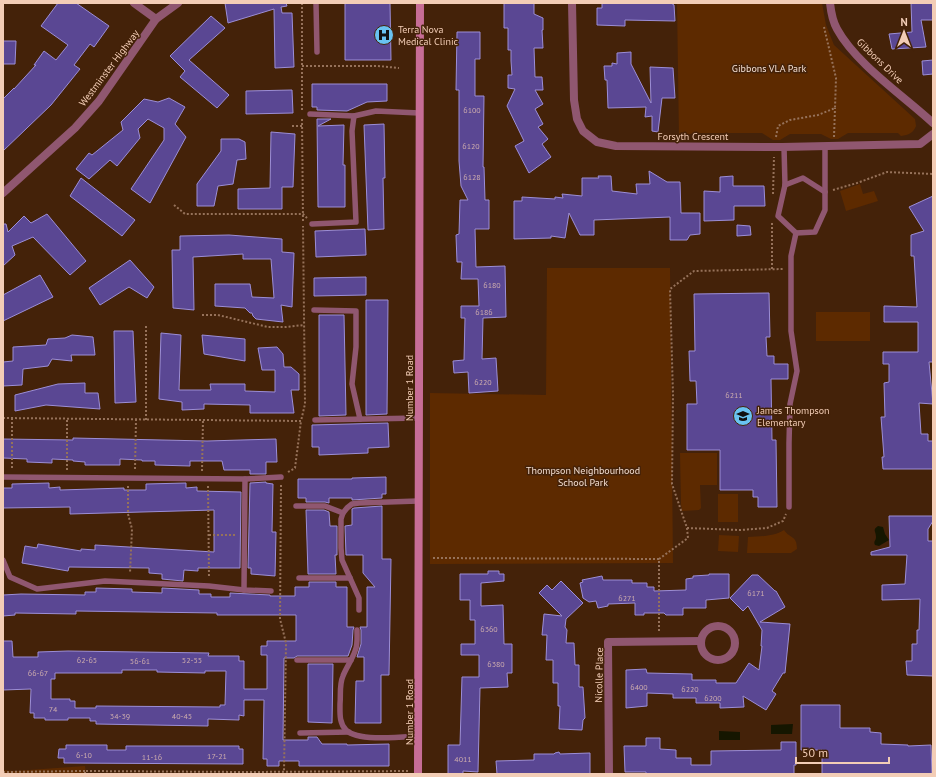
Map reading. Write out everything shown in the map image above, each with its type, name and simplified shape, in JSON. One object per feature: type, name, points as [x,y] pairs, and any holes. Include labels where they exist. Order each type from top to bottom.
[{"type":"main road","name":"Number 1 Road","points":[[418,772],[420,3]]},
{"type":"street","points":[[134,3],[156,19]]},
{"type":"street","name":"Westminster Highway","points":[[3,193],[75,128],[99,101],[156,19],[178,3]]},
{"type":"street","name":"Forsyth Crescent","points":[[572,3],[574,100],[577,119],[583,131],[597,142],[616,146],[784,147],[920,144],[933,134]]},
{"type":"street","name":"Gibbons Drive","points":[[830,3],[833,19],[837,29],[852,50],[872,70],[933,123]]},
{"type":"street","points":[[720,625],[730,630],[735,639],[736,645],[730,656],[725,659],[713,659],[703,652],[701,641],[705,631],[709,627],[720,625]]},
{"type":"street","name":"Nicolle Place","points":[[609,774],[608,642],[701,641]]},
{"type":"lane","points":[[316,3],[317,52]]},
{"type":"lane","points":[[310,114],[354,116],[376,111],[419,113]]},
{"type":"lane","points":[[312,224],[356,222],[352,131],[354,116]]},
{"type":"lane","points":[[784,147],[785,185],[778,216],[796,233],[815,232],[825,210],[825,146]]},
{"type":"lane","points":[[785,185],[803,178],[825,192]]},
{"type":"lane","points":[[789,507],[790,404],[797,372],[791,331],[791,256],[796,233]]},
{"type":"lane","points":[[314,310],[356,311],[356,347],[352,384],[360,419]]},
{"type":"lane","points":[[315,420],[419,418]]},
{"type":"lane","points":[[3,477],[205,479],[281,477]]},
{"type":"lane","points":[[244,590],[245,479]]},
{"type":"lane","points":[[359,610],[359,598],[342,560],[341,519],[343,512],[352,504],[418,501]]},
{"type":"lane","points":[[296,506],[325,506],[343,512]]},
{"type":"lane","points":[[3,560],[10,577],[37,590],[105,581],[210,586],[244,590],[271,591]]},
{"type":"lane","points":[[299,578],[350,578]]},
{"type":"lane","points":[[348,732],[342,724],[340,717],[341,685],[342,676],[358,644],[358,630]]},
{"type":"lane","points":[[297,660],[351,660]]},
{"type":"lane","points":[[300,733],[348,732],[370,737],[419,736]]},
{"type":"path","points":[[284,772],[286,643],[280,619],[281,477],[295,468],[301,421],[305,404],[302,3]]},
{"type":"path","points":[[823,23],[836,78],[834,141]]},
{"type":"path","points":[[302,66],[378,66],[399,68]]},
{"type":"path","points":[[776,140],[778,126],[784,122],[818,115],[835,108]]},
{"type":"path","points":[[292,126],[302,126]]},
{"type":"path","points":[[825,192],[857,183],[887,172],[933,174]]},
{"type":"path","points":[[174,205],[185,214],[303,214],[312,224]]},
{"type":"path","points":[[433,558],[659,559],[688,538],[687,528],[672,484],[673,395],[670,289],[694,271],[791,269]]},
{"type":"path","points":[[202,315],[218,315],[268,327],[304,325]]},
{"type":"path","points":[[146,326],[146,420]]},
{"type":"path","points":[[3,418],[301,421]]},
{"type":"path","points":[[12,418],[12,477]]},
{"type":"path","points":[[67,419],[67,478]]},
{"type":"path","points":[[135,478],[136,420]]},
{"type":"path","points":[[203,420],[210,586]]},
{"type":"path","points":[[127,478],[128,514],[132,530],[130,582]]},
{"type":"path","points":[[687,528],[740,530],[767,528],[783,521],[789,507]]},
{"type":"path","points":[[209,535],[244,535]]},
{"type":"path","points":[[659,559],[659,642]]},
{"type":"path","points":[[3,772],[418,772]]},
{"type":"green space","name":"Gibbons VLA Park","points":[[677,3],[822,3],[826,25],[834,45],[915,119],[916,126],[914,130],[901,136],[898,133],[848,133],[838,139],[831,139],[821,134],[790,134],[780,140],[773,140],[762,133],[693,133],[679,139]]},
{"type":"green space","points":[[860,184],[863,194],[874,191],[878,201],[846,211],[840,191]]},
{"type":"green space","name":"Thompson Neighbourhood School Park","points":[[547,268],[670,268],[673,563],[430,564],[430,393],[546,395]]},
{"type":"green space","points":[[816,312],[870,312],[870,341],[816,341]]},
{"type":"green space","points":[[680,453],[717,453],[717,485],[700,485],[701,508],[699,510],[682,511]]},
{"type":"green space","points":[[718,494],[738,494],[738,522],[718,522]]},
{"type":"green space","points":[[784,530],[796,541],[797,549],[791,553],[747,553],[748,537],[771,535]]},
{"type":"green space","points":[[719,535],[739,536],[738,552],[718,551]]},
{"type":"green space","points":[[85,766],[86,774],[3,774],[3,770],[15,771]]},
{"type":"shaded area","points":[[878,526],[883,527],[889,540],[879,546],[875,545],[874,543],[876,537],[875,530]]},
{"type":"shaded area","points":[[793,724],[792,734],[771,734],[771,725]]},
{"type":"shaded area","points":[[719,731],[740,732],[740,740],[719,740]]},
{"type":"building","points":[[58,3],[76,3],[109,26],[94,47],[90,44],[74,65],[80,69],[51,105],[3,151],[3,99],[36,65],[34,65],[44,51],[56,60],[68,45],[41,26]]},
{"type":"building","points":[[225,3],[286,3],[287,6],[281,7],[282,13],[292,13],[294,67],[275,68],[274,9],[228,23]]},
{"type":"building","points":[[345,3],[390,3],[391,60],[345,60]]},
{"type":"building","points":[[504,3],[534,3],[534,14],[543,18],[543,48],[534,48],[535,77],[542,77],[543,90],[535,90],[543,104],[535,109],[543,124],[538,127],[548,139],[542,144],[551,157],[529,173],[515,146],[524,141],[507,106],[515,89],[508,88],[508,75],[512,75],[511,50],[508,50],[508,28],[504,28]]},
{"type":"building","points":[[602,3],[671,3],[674,5],[675,21],[625,20],[625,26],[597,25],[597,8],[602,8]]},
{"type":"building","points":[[911,3],[933,3],[933,20],[921,20],[926,47],[892,49],[889,34],[912,32]]},
{"type":"building","points":[[211,16],[225,28],[189,60],[229,95],[217,108],[180,77],[185,71],[170,56]]},
{"type":"building","points":[[457,32],[480,32],[480,59],[475,59],[475,96],[484,96],[483,167],[485,200],[489,200],[489,229],[475,229],[476,267],[505,266],[506,317],[483,318],[482,359],[496,358],[498,391],[469,393],[468,372],[454,373],[453,361],[464,360],[465,318],[461,318],[461,306],[479,306],[478,279],[461,279],[462,262],[457,262],[456,235],[459,234],[460,200],[468,200],[461,186],[459,161],[459,90],[456,90]]},
{"type":"building","points":[[3,41],[16,41],[15,64],[3,64]]},
{"type":"building","points":[[631,52],[631,64],[651,103],[650,67],[673,68],[675,98],[662,98],[658,132],[652,131],[652,116],[645,117],[646,107],[608,108],[607,80],[605,80],[604,66],[612,66],[612,63],[617,64],[617,53]]},
{"type":"building","points":[[933,60],[933,74],[923,75],[922,61]]},
{"type":"building","points":[[312,84],[387,84],[387,101],[367,102],[347,111],[317,110],[317,107],[312,107]]},
{"type":"building","points":[[292,90],[293,113],[246,114],[246,91]]},
{"type":"building","points":[[169,98],[185,107],[175,124],[186,137],[150,203],[131,189],[164,140],[164,128],[148,119],[138,129],[140,138],[117,166],[110,160],[89,179],[76,169],[89,153],[92,155],[123,130],[121,122],[144,99],[158,102]]},
{"type":"building","points":[[317,119],[331,119],[318,126],[344,125],[343,165],[345,165],[345,207],[318,207]]},
{"type":"building","points":[[384,124],[384,229],[368,230],[364,125]]},
{"type":"building","points":[[271,132],[295,134],[293,187],[282,187],[282,209],[238,209],[238,189],[270,188]]},
{"type":"building","points":[[221,139],[239,139],[245,142],[246,159],[237,160],[233,184],[218,186],[214,206],[197,206],[197,184],[221,151]]},
{"type":"building","points":[[649,171],[667,182],[680,182],[681,213],[700,213],[700,234],[690,235],[687,240],[670,240],[670,217],[594,220],[594,235],[580,235],[569,213],[565,238],[551,236],[551,238],[514,239],[514,201],[522,201],[522,197],[563,198],[562,194],[582,196],[582,178],[599,178],[598,176],[611,176],[612,191],[637,194],[636,184],[650,184]]},
{"type":"building","points":[[733,176],[733,186],[764,186],[765,206],[734,206],[734,220],[704,221],[704,191],[720,192],[720,177]]},
{"type":"building","points":[[81,178],[135,220],[122,236],[70,196]]},
{"type":"building","points":[[933,196],[933,362],[929,362],[933,404],[919,403],[921,434],[928,434],[928,441],[933,441],[933,469],[883,469],[882,457],[884,457],[881,417],[885,417],[884,383],[889,382],[889,364],[883,364],[883,352],[918,352],[918,322],[884,322],[884,306],[917,307],[914,256],[911,256],[911,235],[924,231],[909,207]]},
{"type":"building","points":[[47,214],[86,261],[70,275],[33,237],[12,246],[15,255],[3,266],[3,224],[6,224],[8,232],[24,216],[31,223]]},
{"type":"building","points":[[737,225],[750,226],[751,235],[737,236]]},
{"type":"building","points":[[365,229],[366,255],[316,257],[315,231]]},
{"type":"building","points":[[229,235],[282,239],[282,252],[294,253],[292,307],[281,305],[283,322],[256,319],[252,313],[245,308],[215,306],[215,284],[250,284],[252,297],[274,298],[271,259],[243,259],[243,254],[193,257],[194,310],[173,308],[172,250],[180,250],[180,236]]},
{"type":"building","points":[[130,260],[154,287],[147,298],[129,287],[100,305],[89,288]]},
{"type":"building","points":[[40,275],[53,297],[3,321],[3,295]]},
{"type":"building","points":[[366,277],[366,295],[314,296],[314,278]]},
{"type":"building","points":[[769,293],[770,337],[766,337],[767,356],[774,356],[774,364],[788,364],[788,379],[771,379],[772,440],[776,440],[777,507],[758,507],[758,497],[753,497],[753,490],[720,490],[720,450],[687,450],[687,404],[697,404],[696,381],[690,381],[689,351],[695,351],[694,294]]},
{"type":"building","points":[[366,300],[388,300],[387,414],[366,415]]},
{"type":"building","points":[[319,315],[344,315],[346,415],[319,416]]},
{"type":"building","points":[[114,331],[133,331],[136,402],[115,403]]},
{"type":"building","points":[[161,333],[181,335],[179,390],[211,390],[210,384],[245,384],[245,391],[275,392],[275,370],[262,370],[258,348],[277,347],[283,354],[284,367],[291,367],[299,374],[299,390],[291,390],[294,413],[250,413],[250,405],[204,404],[204,409],[182,410],[182,402],[159,399]]},
{"type":"building","points":[[72,335],[93,337],[95,355],[71,355],[72,361],[52,359],[48,366],[23,369],[22,385],[3,386],[3,362],[13,361],[13,347],[46,345],[48,339],[65,338]]},
{"type":"building","points":[[202,335],[245,339],[245,361],[204,354]]},
{"type":"building","points":[[85,383],[85,393],[98,393],[100,409],[46,405],[15,411],[15,395],[58,384]]},
{"type":"building","points":[[388,423],[389,447],[368,448],[368,453],[319,455],[319,447],[312,447],[312,425]]},
{"type":"building","points":[[73,438],[207,441],[276,439],[277,462],[266,462],[266,474],[250,474],[250,470],[224,470],[222,461],[190,461],[190,466],[155,465],[155,461],[120,459],[120,465],[85,465],[85,462],[73,460],[52,459],[52,463],[27,462],[27,459],[3,458],[3,439],[73,440]]},
{"type":"building","points":[[386,477],[386,494],[382,494],[382,498],[352,500],[352,498],[329,498],[329,503],[306,502],[306,498],[298,498],[298,479],[352,479]]},
{"type":"building","points":[[266,482],[273,484],[272,532],[276,532],[275,576],[251,574],[251,568],[248,568],[250,483]]},
{"type":"building","points":[[49,483],[49,488],[60,487],[60,490],[124,488],[124,490],[146,490],[146,484],[186,483],[186,488],[197,487],[197,491],[241,492],[240,568],[198,568],[198,571],[184,570],[183,581],[162,579],[162,574],[149,573],[149,568],[69,567],[68,571],[22,563],[25,546],[37,548],[38,544],[81,551],[81,549],[95,550],[95,545],[214,552],[214,510],[70,514],[70,507],[3,508],[3,488],[12,488],[12,484]]},
{"type":"building","points":[[382,506],[382,559],[391,559],[389,675],[381,675],[381,723],[355,723],[356,681],[364,681],[364,657],[357,657],[361,644],[360,627],[367,627],[367,587],[375,587],[363,573],[363,555],[346,555],[345,526],[352,525],[352,509]]},
{"type":"building","points":[[306,510],[324,510],[329,512],[330,526],[337,526],[337,555],[335,555],[336,574],[308,574]]},
{"type":"building","points":[[889,516],[933,516],[933,521],[928,529],[928,541],[933,541],[933,676],[907,675],[906,661],[912,661],[912,644],[917,644],[920,599],[882,600],[882,585],[905,584],[907,555],[871,555],[871,552],[890,547]]},
{"type":"building","points":[[488,571],[499,571],[499,574],[504,574],[504,581],[481,583],[481,606],[503,605],[504,644],[512,644],[512,673],[507,673],[508,687],[480,688],[478,772],[463,771],[463,774],[448,774],[448,745],[460,745],[462,677],[479,677],[479,655],[461,655],[461,644],[475,644],[475,620],[470,620],[470,600],[460,600],[460,574],[488,574]]},
{"type":"building","points":[[729,574],[729,598],[706,600],[706,608],[683,608],[683,615],[644,613],[644,615],[635,615],[635,603],[608,604],[608,606],[598,608],[596,601],[589,602],[583,598],[580,583],[583,582],[582,580],[602,576],[603,580],[632,580],[632,583],[647,583],[647,587],[654,587],[654,591],[686,590],[686,579],[693,578],[693,576]]},
{"type":"building","points":[[752,575],[758,575],[776,591],[785,607],[760,622],[790,624],[785,673],[783,673],[772,691],[776,694],[766,710],[743,696],[744,707],[720,708],[720,703],[696,703],[696,698],[673,698],[673,694],[647,693],[647,706],[626,708],[626,670],[646,669],[647,673],[692,674],[692,680],[716,680],[716,683],[736,683],[749,663],[759,670],[762,630],[748,606],[743,611],[730,598]]},
{"type":"building","points":[[561,581],[583,603],[566,619],[565,627],[567,630],[566,643],[574,643],[575,665],[579,665],[579,687],[583,687],[585,718],[583,720],[582,730],[559,729],[560,706],[558,706],[558,683],[553,683],[553,660],[546,660],[547,635],[542,635],[544,614],[562,616],[539,593],[547,585],[552,590]]},
{"type":"building","points":[[309,582],[336,582],[336,587],[347,587],[347,627],[354,627],[352,645],[348,656],[297,656],[294,658],[284,658],[283,740],[308,740],[308,737],[317,737],[322,744],[389,744],[389,766],[299,766],[299,761],[279,761],[279,766],[267,766],[267,759],[263,759],[264,700],[244,700],[244,716],[239,715],[239,720],[208,719],[208,726],[96,724],[96,721],[90,721],[90,718],[45,720],[45,718],[34,718],[34,713],[30,713],[31,689],[3,690],[3,641],[12,641],[13,657],[38,657],[38,652],[68,651],[209,653],[208,656],[239,656],[239,661],[244,661],[244,689],[267,689],[267,655],[261,655],[261,646],[267,646],[267,641],[296,641],[296,615],[217,615],[217,613],[76,611],[76,614],[15,613],[15,615],[3,616],[3,595],[85,595],[85,592],[96,592],[96,588],[132,589],[132,592],[162,593],[162,588],[199,590],[199,594],[211,594],[211,597],[230,597],[230,593],[295,596],[295,587],[309,587]],"holes":[[[122,670],[157,670],[157,672],[205,673],[205,671],[226,671],[225,705],[220,705],[220,707],[96,706],[96,708],[75,708],[75,701],[70,701],[70,699],[51,699],[51,679],[55,679],[55,673],[122,673]]]},
{"type":"building","points":[[308,664],[333,664],[332,723],[308,722]]},
{"type":"building","points":[[801,705],[840,705],[840,728],[870,728],[870,732],[881,733],[881,744],[908,746],[931,745],[932,774],[822,774],[822,750],[801,750]]},
{"type":"building","points":[[646,738],[660,738],[660,749],[676,750],[676,758],[691,758],[691,765],[711,765],[711,751],[781,750],[781,742],[796,742],[796,765],[794,765],[794,774],[646,774],[646,772],[625,772],[624,746],[646,746]]},
{"type":"building","points":[[66,745],[107,745],[107,750],[126,750],[126,746],[239,746],[239,749],[243,749],[243,764],[64,763],[64,758],[58,758],[59,749],[66,749]]},
{"type":"building","points":[[559,752],[560,754],[590,753],[590,774],[497,774],[496,761],[534,760],[534,754],[554,754]]},
{"type":"place","name":"Terra Nova Medical Clinic","points":[[384,35]]},
{"type":"place","name":"James Thompson Elementary","points":[[743,416]]}]
